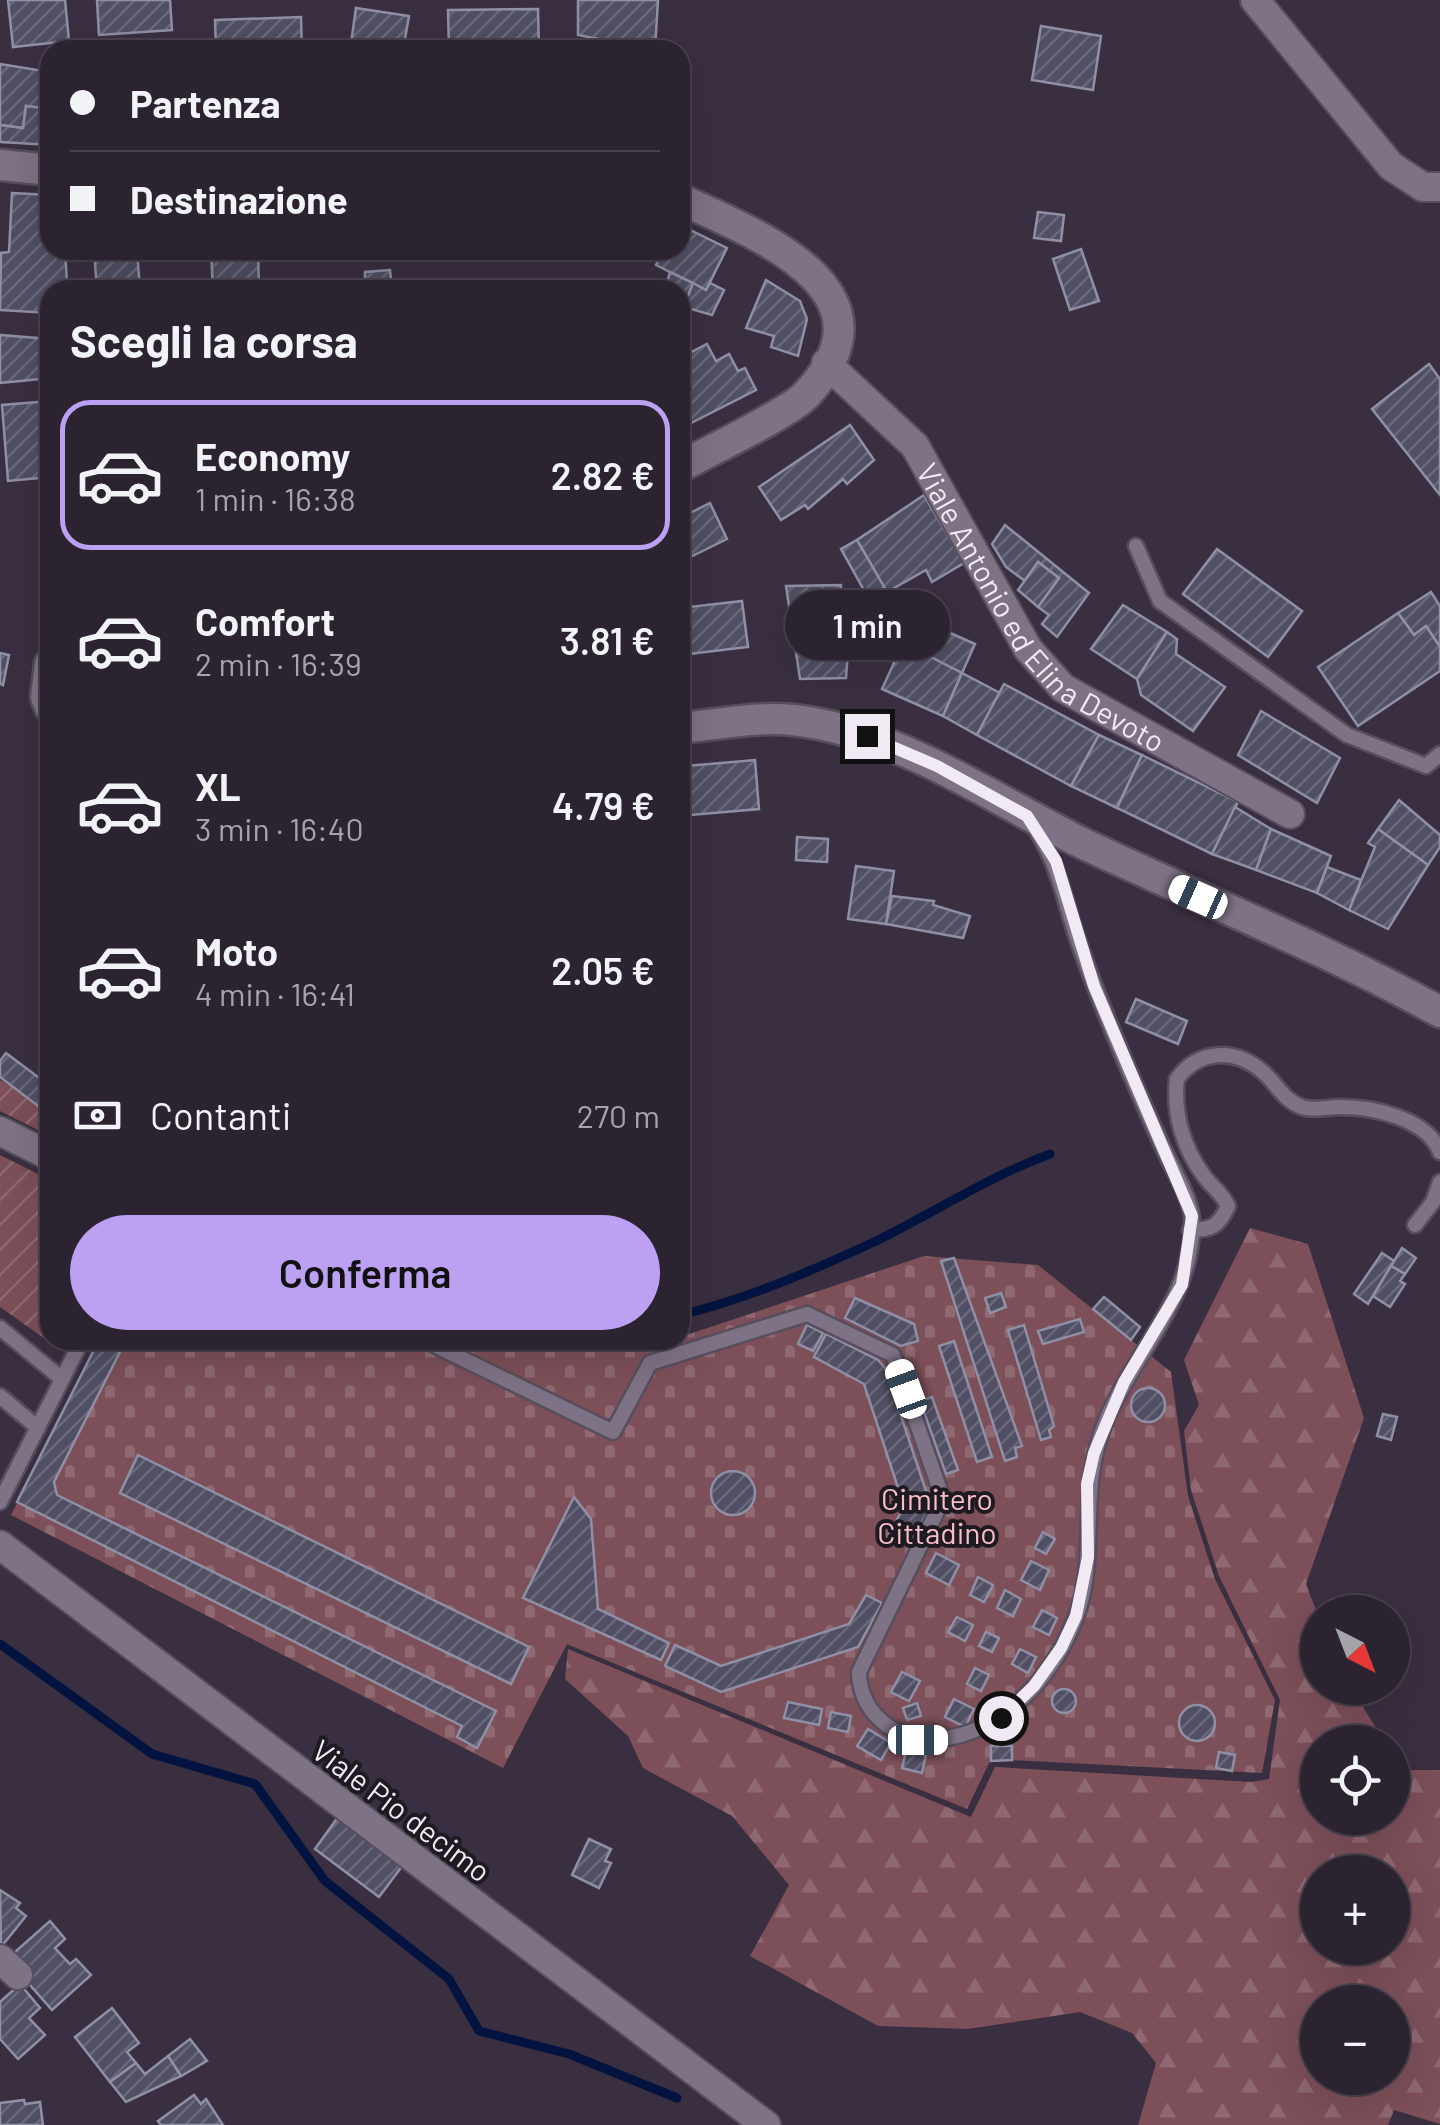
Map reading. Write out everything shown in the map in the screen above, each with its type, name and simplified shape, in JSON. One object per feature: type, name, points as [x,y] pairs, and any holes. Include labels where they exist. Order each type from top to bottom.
[{"type":"street","points":[[1255,0],[1391,166],[1423,187],[1440,187]]},
{"type":"street","points":[[0,165],[40,169]]},
{"type":"street","points":[[690,204],[782,246],[816,275],[837,315],[839,328],[826,363],[805,396],[690,460]]},
{"type":"street","name":"Viale Antonio ed Elina Devoto","points":[[826,363],[916,446],[1028,649],[1063,688],[1290,814]]},
{"type":"street","points":[[690,727],[791,720],[867,736],[937,766],[1027,816],[1364,970],[1440,1012]]},
{"type":"street","points":[[0,1131],[40,1151]]},
{"type":"street","name":"Viale Pio decimo","points":[[0,1545],[766,2125]]},
{"type":"lane","points":[[1136,546],[1160,600],[1347,735],[1426,766],[1440,754]]},
{"type":"lane","points":[[445,1350],[613,1432],[650,1363],[807,1314],[894,1355],[943,1499],[860,1672],[860,1690],[869,1711],[888,1727],[918,1740],[964,1735],[1001,1718],[1034,1686],[1061,1648],[1084,1588],[1087,1484],[1094,1453],[1124,1382],[1182,1285],[1192,1216],[1077,940],[1056,861],[1027,816]]},
{"type":"lane","points":[[1190,1230],[1210,1230],[1220,1222],[1228,1206],[1220,1189],[1204,1177],[1180,1133],[1177,1079],[1196,1058],[1210,1055],[1247,1061],[1288,1100],[1305,1109],[1358,1107],[1399,1118],[1423,1131],[1440,1152]]},
{"type":"lane","points":[[1415,1225],[1433,1202],[1440,1182]]},
{"type":"lane","points":[[0,1328],[62,1379]]},
{"type":"lane","points":[[0,1502],[77,1350]]},
{"type":"lane","points":[[0,1396],[38,1428]]},
{"type":"green space","points":[[0,1080],[40,1102],[40,1131],[0,1111]]},
{"type":"green space","points":[[0,1155],[40,1175],[40,1335],[0,1307]]},
{"type":"green space","points":[[1250,1228],[1308,1244],[1364,1418],[1306,1584],[1310,1595],[1300,1595],[1300,1705],[1362,1705],[1374,1725],[1300,1725],[1300,1835],[1410,1835],[1410,1770],[1440,1770],[1440,2124],[1394,2110],[1388,2125],[1138,2125],[1156,2063],[1132,2033],[1080,2012],[968,2029],[878,2026],[750,1956],[789,1885],[732,1816],[643,1768],[628,1736],[565,1679],[568,1649],[971,1817],[995,1767],[1251,1782],[1269,1779],[1280,1700],[1219,1576],[1191,1490],[1184,1431],[1199,1405],[1184,1360]]},
{"type":"green space","name":"Cimitero Cittadino","points":[[924,1256],[1038,1265],[1171,1372],[1188,1496],[1215,1579],[1275,1700],[1262,1773],[991,1759],[967,1809],[567,1644],[503,1768],[11,1515],[94,1350],[690,1350],[690,1334]]},
{"type":"building","points":[[8,0],[65,0],[69,40],[40,40],[40,44],[13,47]]},
{"type":"building","points":[[97,0],[170,0],[172,30],[99,35]]},
{"type":"building","points":[[578,0],[658,0],[656,40],[604,40],[578,35]]},
{"type":"building","points":[[356,8],[409,16],[405,40],[351,40]]},
{"type":"building","points":[[538,9],[539,40],[449,40],[448,10]]},
{"type":"building","points":[[301,17],[302,40],[216,40],[215,20]]},
{"type":"building","points":[[1041,26],[1101,36],[1093,90],[1032,80]]},
{"type":"building","points":[[0,64],[40,70],[40,108],[26,106],[23,128],[0,125]]},
{"type":"building","points":[[26,106],[40,108],[40,144],[0,142],[0,125],[23,128]]},
{"type":"building","points":[[12,193],[40,194],[40,260],[66,260],[67,280],[40,280],[40,312],[0,310],[1,253],[9,252]]},
{"type":"building","points":[[1038,212],[1064,215],[1061,241],[1034,238]]},
{"type":"building","points":[[690,230],[727,248],[706,290],[656,265],[658,260],[690,260]]},
{"type":"building","points":[[1081,249],[1099,301],[1070,310],[1053,259]]},
{"type":"building","points":[[95,260],[138,260],[139,280],[96,280]]},
{"type":"building","points":[[212,260],[258,260],[259,280],[212,280]]},
{"type":"building","points":[[390,270],[391,280],[365,280],[365,272]]},
{"type":"building","points":[[670,272],[687,280],[668,280]]},
{"type":"building","points":[[766,280],[800,301],[807,319],[798,356],[771,347],[774,336],[746,328]]},
{"type":"building","points":[[693,283],[706,290],[710,283],[724,290],[712,315],[690,309]]},
{"type":"building","points":[[0,335],[40,338],[40,379],[0,383]]},
{"type":"building","points":[[707,344],[716,361],[729,354],[738,371],[745,368],[756,390],[690,423],[690,353]]},
{"type":"building","points":[[1429,364],[1440,379],[1440,495],[1372,409]]},
{"type":"building","points":[[40,402],[40,478],[8,481],[2,405]]},
{"type":"building","points":[[850,425],[874,460],[847,484],[843,479],[808,509],[805,505],[781,520],[759,487]]},
{"type":"building","points":[[924,495],[964,563],[932,582],[926,570],[887,592],[857,540]]},
{"type":"building","points":[[710,503],[727,539],[690,557],[690,513]]},
{"type":"building","points":[[1005,525],[1089,593],[1057,637],[1042,624],[1049,615],[1038,607],[1059,578],[1038,562],[1025,581],[1006,567],[992,544]]},
{"type":"building","points":[[857,540],[887,592],[870,601],[841,549]]},
{"type":"building","points":[[1217,549],[1302,611],[1268,657],[1183,594]]},
{"type":"building","points":[[1038,562],[1059,578],[1038,607],[1018,590]]},
{"type":"building","points":[[841,585],[840,601],[852,600],[846,678],[800,679],[786,586]]},
{"type":"building","points":[[1431,592],[1440,606],[1440,647],[1426,626],[1414,635],[1398,613]]},
{"type":"building","points":[[742,601],[748,647],[690,654],[690,607]]},
{"type":"building","points":[[1123,605],[1167,632],[1137,679],[1091,649]]},
{"type":"building","points":[[1398,613],[1414,635],[1426,626],[1440,647],[1440,671],[1358,726],[1318,667]]},
{"type":"building","points":[[914,617],[975,644],[962,673],[903,643]]},
{"type":"building","points":[[1167,632],[1177,639],[1176,654],[1225,687],[1193,731],[1141,695],[1137,679]]},
{"type":"building","points":[[903,643],[962,673],[943,716],[882,689]]},
{"type":"building","points":[[0,653],[9,655],[3,685],[0,684]]},
{"type":"building","points":[[962,673],[1000,693],[977,735],[943,716]]},
{"type":"building","points":[[1004,684],[1099,735],[1071,786],[977,735]]},
{"type":"building","points":[[1261,711],[1340,758],[1317,803],[1238,755]]},
{"type":"building","points":[[1099,735],[1142,755],[1117,808],[1071,786]]},
{"type":"building","points":[[1142,755],[1238,802],[1212,854],[1117,808]]},
{"type":"building","points":[[755,760],[759,809],[691,815],[690,766]]},
{"type":"building","points":[[1399,800],[1440,835],[1440,847],[1428,865],[1378,829]]},
{"type":"building","points":[[1235,807],[1271,829],[1256,870],[1212,854]]},
{"type":"building","points":[[1271,829],[1331,856],[1317,893],[1256,870]]},
{"type":"building","points":[[1378,829],[1428,865],[1388,929],[1349,910],[1375,847],[1368,843]]},
{"type":"building","points":[[797,837],[828,839],[827,862],[796,860]]},
{"type":"building","points":[[856,866],[894,871],[886,924],[848,919]]},
{"type":"building","points":[[1327,867],[1361,880],[1349,910],[1317,893]]},
{"type":"building","points":[[892,896],[934,901],[933,905],[970,916],[963,938],[886,924]]},
{"type":"building","points":[[1136,999],[1187,1021],[1178,1044],[1126,1022]]},
{"type":"building","points":[[6,1053],[40,1078],[40,1107],[0,1077],[0,1061]]},
{"type":"building","points":[[1402,1248],[1416,1258],[1405,1274],[1391,1266]]},
{"type":"building","points":[[1382,1253],[1394,1261],[1368,1304],[1354,1294]]},
{"type":"building","points":[[954,1258],[1022,1446],[1015,1448],[1017,1457],[1005,1461],[941,1261]]},
{"type":"building","points":[[1391,1266],[1405,1274],[1400,1281],[1405,1284],[1390,1307],[1373,1296]]},
{"type":"building","points":[[1001,1293],[1006,1307],[990,1313],[985,1298]]},
{"type":"building","points":[[1104,1297],[1140,1327],[1131,1340],[1093,1309]]},
{"type":"building","points":[[855,1298],[914,1324],[918,1341],[901,1346],[845,1318]]},
{"type":"building","points":[[1080,1319],[1084,1332],[1043,1344],[1038,1331]]},
{"type":"building","points":[[807,1325],[823,1333],[813,1351],[798,1344]]},
{"type":"building","points":[[1024,1325],[1054,1426],[1049,1430],[1051,1437],[1041,1440],[1008,1330]]},
{"type":"building","points":[[826,1334],[878,1360],[885,1368],[931,1506],[909,1544],[889,1535],[904,1506],[864,1384],[814,1357]]},
{"type":"building","points":[[954,1341],[992,1457],[977,1462],[939,1346]]},
{"type":"building","points":[[94,1350],[121,1350],[54,1482],[57,1495],[496,1711],[477,1748],[457,1737],[462,1726],[17,1502]]},
{"type":"building","points":[[1148,1388],[1160,1393],[1165,1405],[1160,1417],[1148,1422],[1136,1417],[1131,1405],[1136,1393]]},
{"type":"building","points":[[932,1397],[958,1470],[946,1474],[920,1401]]},
{"type":"building","points":[[1383,1414],[1397,1417],[1391,1440],[1377,1436]]},
{"type":"building","points":[[138,1455],[529,1647],[511,1684],[120,1493]]},
{"type":"building","points":[[733,1471],[749,1477],[755,1493],[749,1509],[733,1515],[717,1509],[711,1493],[717,1477]]},
{"type":"building","points":[[574,1497],[591,1519],[598,1609],[669,1643],[661,1660],[523,1598]]},
{"type":"building","points":[[1043,1532],[1055,1539],[1046,1554],[1035,1548]]},
{"type":"building","points":[[936,1553],[959,1565],[949,1585],[926,1573]]},
{"type":"building","points":[[1031,1561],[1049,1570],[1040,1590],[1021,1580]]},
{"type":"building","points":[[978,1577],[993,1585],[984,1602],[970,1595]]},
{"type":"building","points":[[1005,1590],[1021,1599],[1013,1616],[997,1608]]},
{"type":"building","points":[[866,1595],[882,1603],[858,1647],[721,1692],[665,1666],[675,1645],[721,1666],[849,1624]]},
{"type":"building","points":[[1042,1610],[1057,1618],[1049,1635],[1033,1627]]},
{"type":"building","points":[[957,1617],[973,1625],[965,1641],[948,1632]]},
{"type":"building","points":[[986,1632],[999,1638],[992,1652],[979,1646]]},
{"type":"building","points":[[1020,1649],[1036,1657],[1028,1673],[1012,1664]]},
{"type":"building","points":[[975,1668],[989,1675],[981,1691],[967,1684]]},
{"type":"building","points":[[902,1672],[920,1681],[909,1701],[891,1692]]},
{"type":"building","points":[[1064,1689],[1076,1701],[1064,1713],[1052,1701]]},
{"type":"building","points":[[954,1699],[974,1709],[965,1727],[945,1717]]},
{"type":"building","points":[[788,1702],[822,1709],[819,1725],[784,1718]]},
{"type":"building","points":[[917,1703],[921,1716],[907,1720],[903,1708]]},
{"type":"building","points":[[1197,1705],[1210,1710],[1215,1723],[1210,1736],[1197,1741],[1184,1736],[1179,1723],[1184,1710]]},
{"type":"building","points":[[831,1712],[851,1716],[848,1732],[828,1728]]},
{"type":"building","points":[[868,1729],[891,1743],[881,1760],[857,1746]]},
{"type":"building","points":[[991,1746],[1012,1746],[1012,1760],[991,1761]]},
{"type":"building","points":[[906,1751],[926,1755],[922,1773],[902,1768]]},
{"type":"building","points":[[1219,1752],[1235,1755],[1232,1771],[1216,1768]]},
{"type":"building","points":[[338,1817],[403,1865],[379,1897],[315,1849]]},
{"type":"building","points":[[589,1839],[611,1849],[605,1861],[611,1863],[599,1888],[572,1875]]},
{"type":"building","points":[[0,1890],[20,1903],[16,1908],[26,1916],[1,1947]]},
{"type":"building","points":[[50,1921],[65,1939],[55,1948],[70,1964],[76,1959],[91,1975],[52,2010],[7,1959]]},
{"type":"building","points":[[20,1984],[40,2008],[29,2018],[45,2035],[18,2059],[0,2039],[0,2002]]},
{"type":"building","points":[[112,2008],[139,2043],[127,2052],[136,2063],[110,2082],[75,2037]]},
{"type":"building","points":[[190,2039],[207,2061],[181,2076],[168,2056]]},
{"type":"building","points":[[168,2056],[181,2076],[126,2102],[110,2082],[136,2063],[145,2074]]},
{"type":"building","points":[[194,2095],[201,2104],[206,2099],[223,2125],[161,2125],[158,2121]]},
{"type":"building","points":[[24,2100],[25,2104],[40,2102],[43,2125],[0,2125],[0,2103]]},
{"type":"waterway","points":[[690,1312],[829,1263],[1050,1154]]},
{"type":"waterway","points":[[0,1644],[152,1754],[255,1784],[325,1881],[449,1979],[479,2031],[569,2054],[677,2098]]},
{"type":"route","points":[[867,736],[937,766],[1027,816],[1056,861],[1094,986],[1192,1216],[1182,1285],[1124,1382],[1094,1453],[1087,1484],[1088,1557],[1076,1616],[1061,1648],[1034,1686],[1001,1718]]}]
